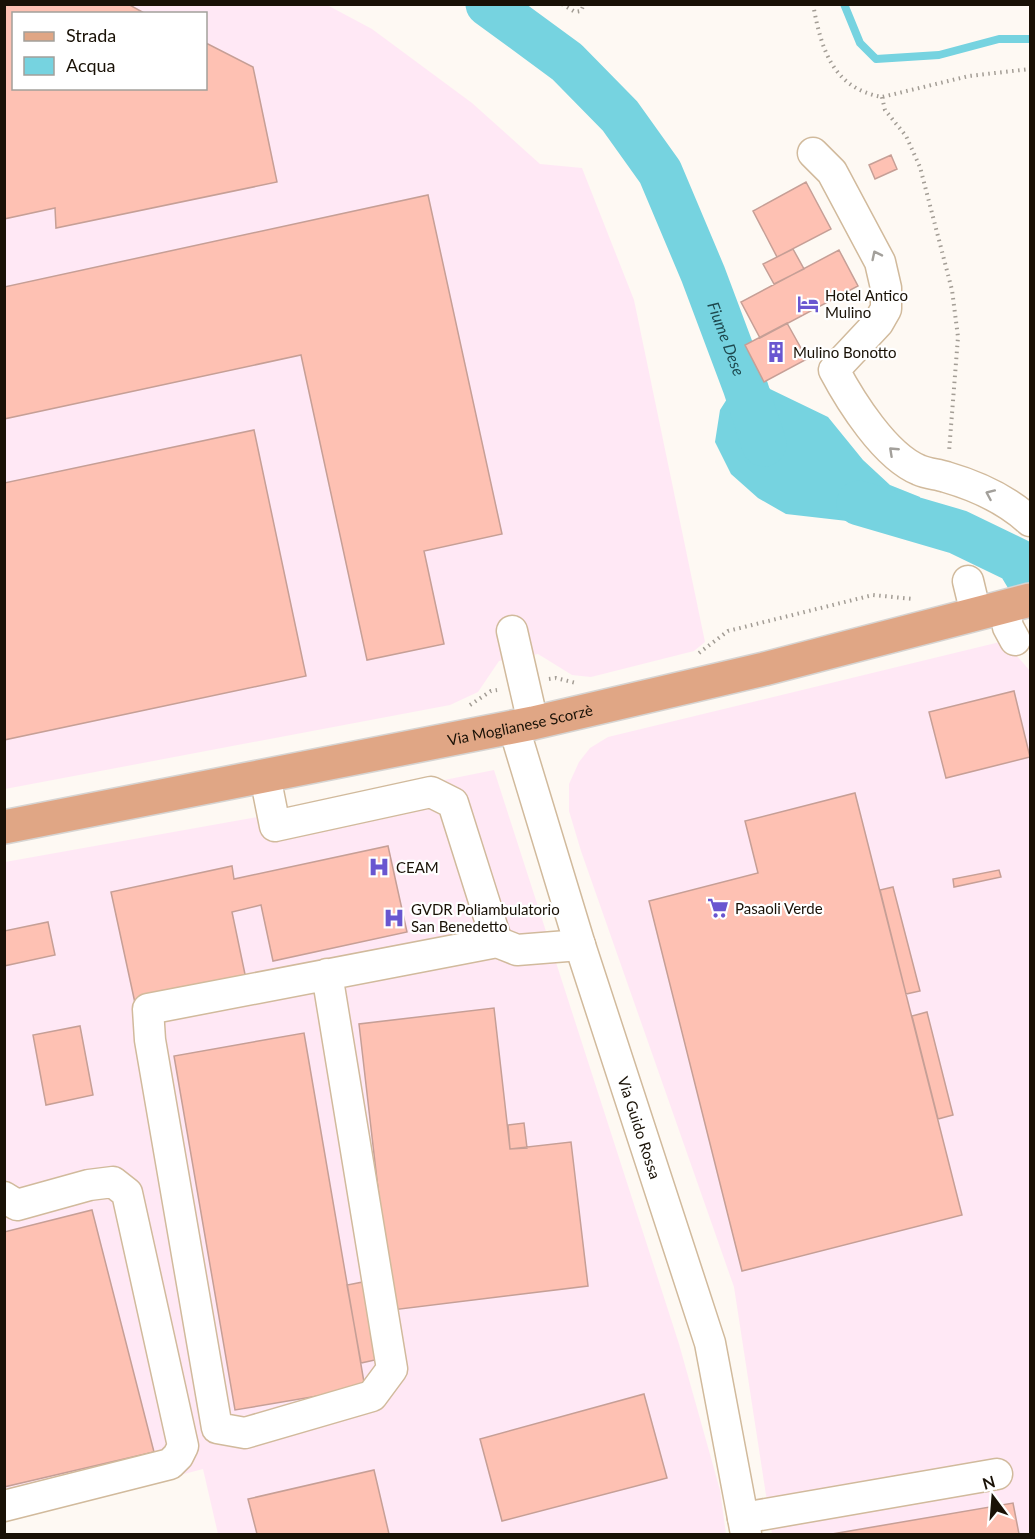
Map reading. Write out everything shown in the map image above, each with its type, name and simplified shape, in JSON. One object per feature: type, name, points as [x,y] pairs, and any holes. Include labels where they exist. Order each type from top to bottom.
[{"type":"main road","name":"Via Moglianese Scorzè","points":[[4,827],[522,725],[753,671],[1003,607]]},
{"type":"street","points":[[813,153],[832,172],[880,262],[886,288],[886,309],[878,323],[834,370],[847,394],[889,448],[919,470],[945,476],[1003,500],[1030,521]]},
{"type":"street","points":[[968,580],[1003,607],[1008,627],[1015,640]]},
{"type":"street","name":"Via Guido Rossa","points":[[512,631],[522,725],[518,741],[580,945],[710,1343],[744,1526]]},
{"type":"street","points":[[264,776],[275,826],[431,792],[453,803],[497,942]]},
{"type":"street","points":[[327,974],[392,1369],[372,1396],[245,1433],[217,1428],[150,1040],[148,1009],[327,974],[497,942],[517,950],[580,945]]},
{"type":"street","points":[[4,1197],[17,1205],[89,1185],[113,1182],[128,1193],[183,1446],[178,1456],[170,1464],[4,1506]]},
{"type":"street","points":[[744,1526],[997,1474]]},
{"type":"path","points":[[562,4],[576,12],[581,10],[584,4]]},
{"type":"path","points":[[813,4],[824,51],[844,80],[859,91],[882,97],[969,76],[1030,69]]},
{"type":"path","points":[[882,97],[885,110],[906,136],[920,167],[952,290],[958,337],[954,409],[945,476]]},
{"type":"shaded area","points":[[5,5],[327,5],[372,29],[472,103],[540,164],[582,168],[634,300],[705,642],[694,651],[591,677],[572,675],[538,654],[499,661],[478,692],[450,705],[5,789]]},
{"type":"shaded area","points":[[1004,641],[1030,671],[1030,1534],[772,1534],[734,1287],[581,851],[569,811],[569,784],[579,762],[590,748],[608,737]]},
{"type":"shaded area","points":[[494,770],[679,1344],[720,1490],[726,1534],[218,1534],[203,1469],[5,1521],[5,862],[286,812]]},
{"type":"water","points":[[761,378],[770,389],[828,417],[863,460],[890,485],[920,497],[917,533],[856,522],[786,514],[758,498],[731,474],[715,442],[720,410],[732,391]]},
{"type":"building","points":[[4,4],[128,4],[142,12],[12,12],[12,90],[207,90],[207,44],[253,67],[277,182],[56,228],[55,208],[4,219]]},
{"type":"building","points":[[891,155],[897,169],[875,179],[869,165]]},
{"type":"building","points":[[806,182],[831,229],[777,257],[753,211]]},
{"type":"building","points":[[428,195],[502,534],[424,551],[444,644],[367,660],[301,355],[4,419],[4,287]]},
{"type":"building","points":[[793,249],[804,269],[774,284],[763,264]]},
{"type":"building","points":[[839,250],[858,286],[760,338],[741,302]]},
{"type":"building","name":"Mulino Bonotto","points":[[787,323],[807,359],[764,382],[745,345]]},
{"type":"building","points":[[254,430],[306,676],[4,740],[4,483]]},
{"type":"building","points":[[1014,691],[1030,757],[946,778],[929,712]]},
{"type":"building","points":[[855,793],[962,1215],[742,1271],[649,901],[758,873],[745,821]]},
{"type":"building","points":[[388,846],[407,932],[273,961],[261,905],[232,912],[246,979],[135,1003],[111,892],[232,866],[234,879]]},
{"type":"building","points":[[999,870],[1001,877],[954,887],[953,879]]},
{"type":"building","points":[[893,887],[920,991],[906,994],[880,890]]},
{"type":"building","points":[[48,922],[55,955],[4,966],[4,931]]},
{"type":"building","points":[[494,1008],[510,1149],[571,1142],[588,1286],[392,1310],[359,1024]]},
{"type":"building","points":[[927,1012],[953,1115],[938,1119],[912,1016]]},
{"type":"building","points":[[80,1026],[93,1095],[46,1105],[33,1035]]},
{"type":"building","points":[[304,1033],[365,1388],[235,1410],[174,1056]]},
{"type":"building","points":[[524,1123],[527,1148],[510,1149],[508,1125]]},
{"type":"building","points":[[92,1210],[154,1452],[4,1487],[4,1232]]},
{"type":"building","points":[[363,1282],[375,1360],[361,1363],[347,1285]]},
{"type":"building","points":[[644,1394],[667,1478],[502,1521],[480,1439]]},
{"type":"building","points":[[374,1470],[389,1534],[257,1534],[248,1499]]},
{"type":"building","points":[[1013,1503],[1019,1534],[832,1534]]},
{"type":"waterway","name":"Fiume Dese","points":[[488,4],[567,62],[620,116],[660,172],[703,274],[764,444]]},
{"type":"waterway","points":[[844,4],[860,43],[876,59],[939,55],[999,39],[1030,39]]},
{"type":"waterway","name":"Fiume Dese","points":[[859,503],[958,532],[1018,561],[1030,581]]},
{"type":"place","name":"Hotel Antico Mulino","points":[[808,304]]},
{"type":"place","name":"Mulino Bonotto","points":[[776,352]]},
{"type":"place","name":"CEAM","points":[[379,867]]},
{"type":"place","name":"Pasaoli Verde","points":[[718,908]]},
{"type":"place","name":"GVDR Poliambulatorio San Benedetto","points":[[394,918]]}]
